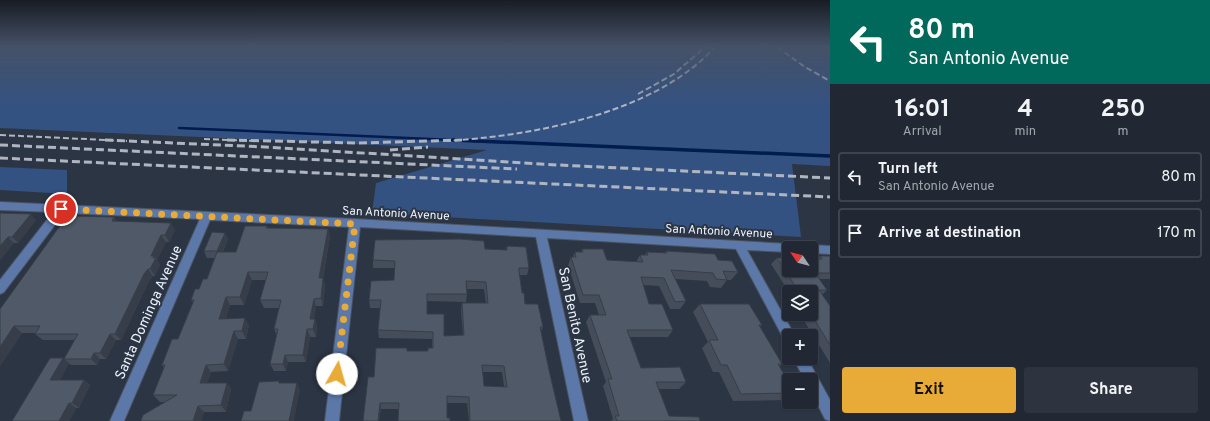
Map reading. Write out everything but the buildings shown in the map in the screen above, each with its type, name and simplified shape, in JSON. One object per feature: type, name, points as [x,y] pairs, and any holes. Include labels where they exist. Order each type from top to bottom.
[{"type":"street","name":"San Antonio Avenue","points":[[0,206],[782,248]]},
{"type":"street","points":[[0,289],[61,209]]},
{"type":"street","name":"Santa Dominga Avenue","points":[[117,421],[207,216]]},
{"type":"street","points":[[332,421],[355,224]]},
{"type":"street","name":"San Benito Avenue","points":[[542,235],[581,421]]},
{"type":"street","points":[[740,246],[785,329]]},
{"type":"street","points":[[818,249],[830,250]]},
{"type":"street","points":[[804,365],[830,414]]},
{"type":"shaded area","points":[[0,67],[830,67],[830,166],[792,164],[801,237],[372,213],[376,183],[487,150],[0,128]]},
{"type":"shaded area","points":[[0,167],[67,170],[67,194],[0,190]]},
{"type":"waterway","points":[[179,128],[458,140]]},
{"type":"waterway","points":[[453,140],[458,140]]},
{"type":"waterway","points":[[458,140],[830,156]]},
{"type":"waterway","points":[[458,140],[476,141]]},
{"type":"railway","points":[[638,94],[674,74],[682,67]]},
{"type":"railway","points":[[454,140],[515,134],[553,127],[590,117],[626,105],[659,89],[693,67]]},
{"type":"railway","points":[[805,67],[830,81]]},
{"type":"railway","points":[[0,135],[116,140]]},
{"type":"railway","points":[[204,139],[234,140]]},
{"type":"railway","points":[[105,140],[116,140]]},
{"type":"railway","points":[[116,140],[265,147],[558,165],[830,178]]},
{"type":"railway","points":[[116,140],[127,141]]},
{"type":"railway","points":[[227,140],[234,140]]},
{"type":"railway","points":[[234,140],[359,143],[454,140]]},
{"type":"railway","points":[[234,140],[256,141]]},
{"type":"railway","points":[[445,141],[454,140]]},
{"type":"railway","points":[[454,140],[462,140]]},
{"type":"railway","points":[[0,145],[517,169]]},
{"type":"railway","points":[[390,150],[428,147]]},
{"type":"railway","points":[[0,158],[830,197]]},
{"type":"route","points":[[61,209],[355,224],[337,374]]}]
